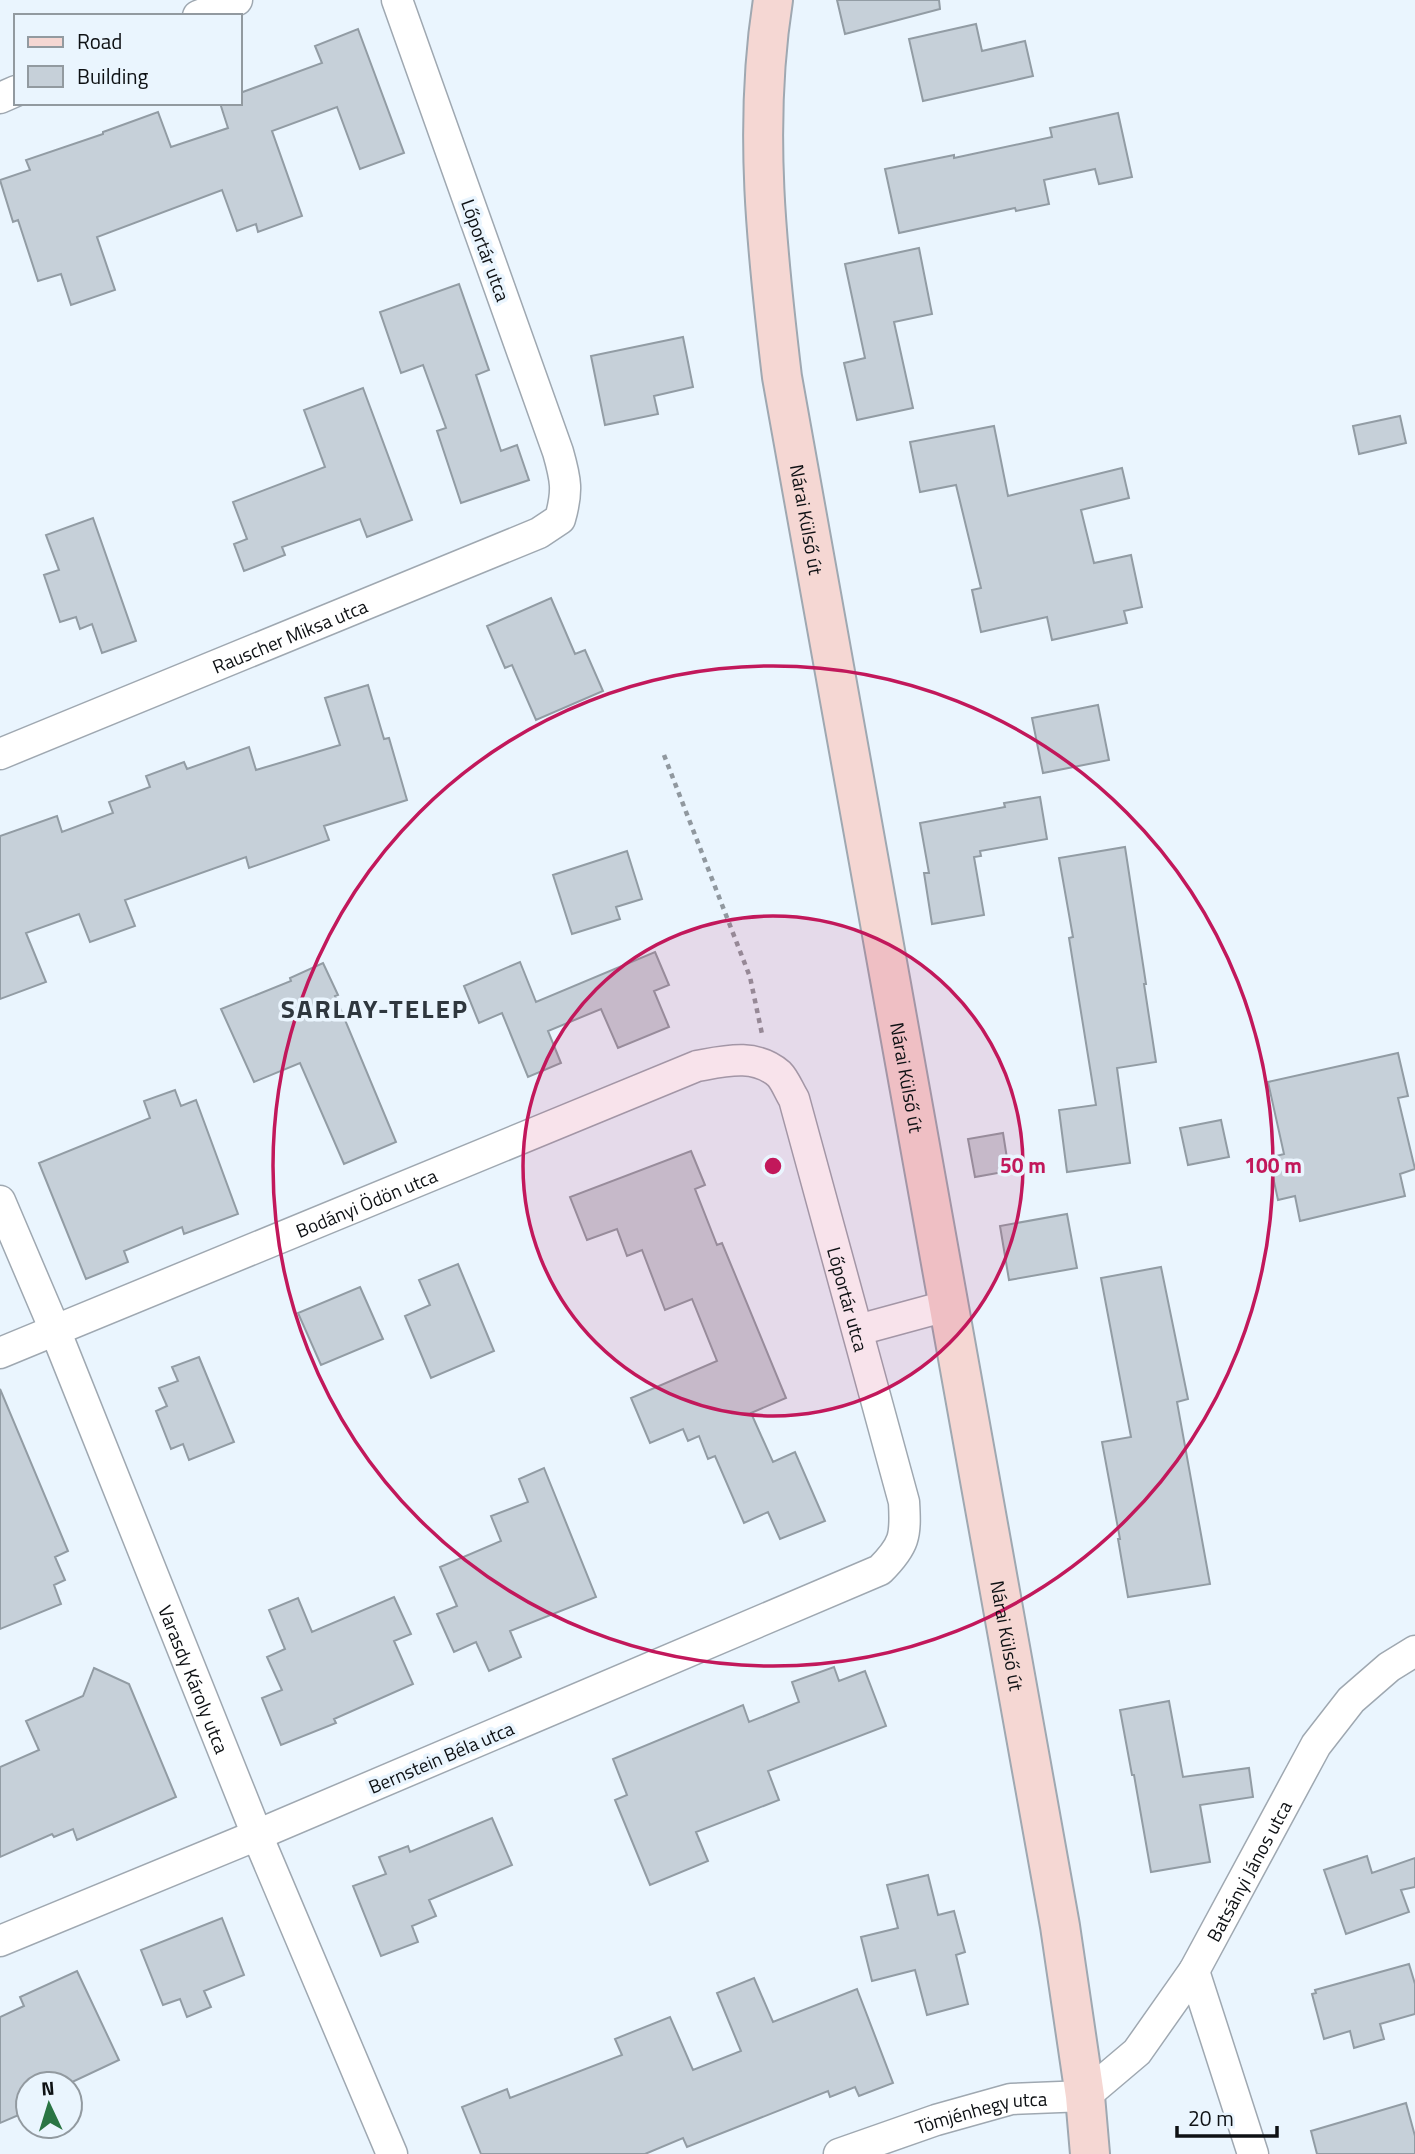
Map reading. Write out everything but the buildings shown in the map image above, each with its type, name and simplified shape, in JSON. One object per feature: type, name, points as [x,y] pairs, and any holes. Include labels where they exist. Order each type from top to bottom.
[{"type":"street","points":[[203,14],[236,0]]},
{"type":"street","name":"Lőportár utca","points":[[397,0],[558,452],[566,479],[565,502]]},
{"type":"street","name":"Nárai Külső út","points":[[773,0],[762,116],[764,205],[782,377],[1058,1913],[1085,2096],[1090,2154]]},
{"type":"street","name":"Rauscher Miksa utca","points":[[0,754],[539,533],[561,519],[565,502]]},
{"type":"street","name":"Lőportár utca","points":[[747,1061],[780,1076],[793,1099],[904,1502],[905,1526],[899,1551],[880,1570]]},
{"type":"street","name":"Bodányi Ödön utca","points":[[0,1353],[697,1066],[747,1061]]},
{"type":"street","name":"Varasdy Károly utca","points":[[0,1201],[55,1331],[257,1835],[392,2154]]},
{"type":"street","points":[[858,1330],[950,1305]]},
{"type":"street","name":"Bernstein Béla utca","points":[[0,1941],[257,1835],[880,1570]]},
{"type":"street","name":"Batsányi János utca","points":[[1085,2096],[1137,2052],[1194,1972],[1316,1745],[1351,1700],[1389,1667],[1415,1651]]},
{"type":"street","points":[[1194,1972],[1253,2154]]},
{"type":"street","name":"Tömjénhegy utca","points":[[839,2154],[936,2120],[1011,2099],[1085,2096]]},
{"type":"path","points":[[664,755],[750,978],[763,1027],[747,1061]]},
{"type":"district","name":"SARLAY-TELEP","points":[[375,1008]]}]
